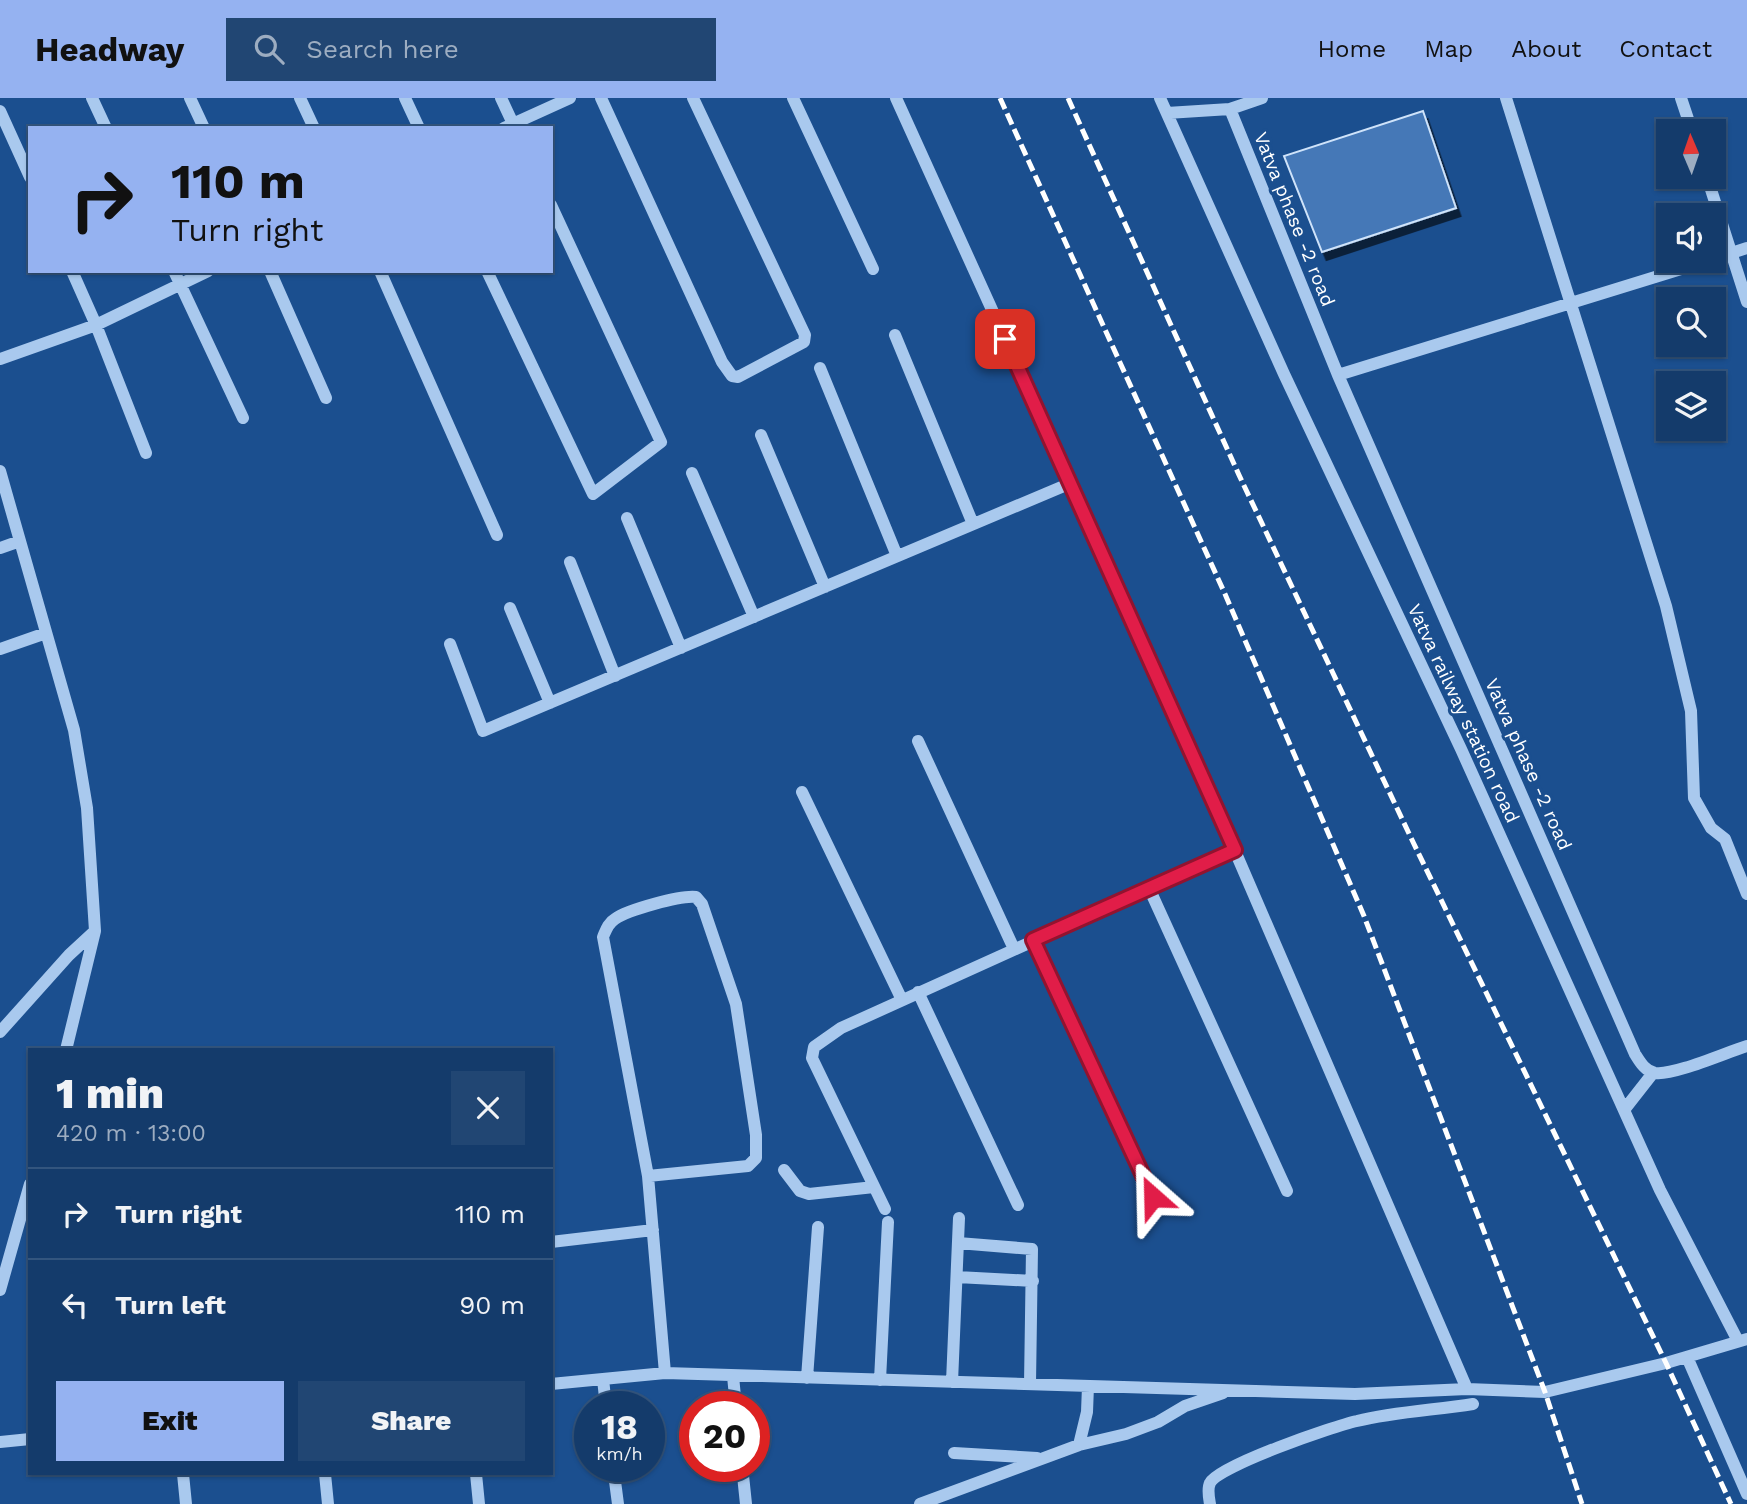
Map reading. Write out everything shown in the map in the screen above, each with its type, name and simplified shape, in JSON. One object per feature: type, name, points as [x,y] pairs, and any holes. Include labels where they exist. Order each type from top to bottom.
[{"type":"street","points":[[92,98],[105,126]]},
{"type":"street","points":[[190,98],[203,126]]},
{"type":"street","points":[[300,98],[313,126]]},
{"type":"street","points":[[405,98],[418,126]]},
{"type":"street","points":[[501,98],[511,126],[570,98]]},
{"type":"street","points":[[601,98],[722,362],[732,376],[738,377],[804,342],[805,335],[694,98]]},
{"type":"street","points":[[793,98],[873,269]]},
{"type":"street","points":[[897,98],[1235,850],[1467,1390]]},
{"type":"street","name":"Vatva railway station road","points":[[1160,98],[1284,374],[1461,749],[1660,1189],[1743,1340]]},
{"type":"street","points":[[1167,113],[1230,109],[1262,98]]},
{"type":"street","points":[[1506,98],[1665,606],[1691,711],[1694,799],[1711,828],[1725,839],[1747,894]]},
{"type":"street","points":[[1681,98],[1688,119]]},
{"type":"street","name":"Vatva phase -2 road","points":[[1230,109],[1338,375],[1635,1054],[1646,1069],[1653,1073]]},
{"type":"street","points":[[0,110],[28,173]]},
{"type":"street","points":[[1711,189],[1747,302]]},
{"type":"street","points":[[488,273],[593,494],[661,442],[553,209]]},
{"type":"street","points":[[1726,255],[1747,248]]},
{"type":"street","points":[[73,273],[146,453]]},
{"type":"street","points":[[175,273],[243,418]]},
{"type":"street","points":[[0,359],[96,325],[204,273]]},
{"type":"street","points":[[271,273],[326,398]]},
{"type":"street","points":[[381,273],[497,535]]},
{"type":"street","points":[[1338,375],[1668,273]]},
{"type":"street","points":[[895,335],[973,524]]},
{"type":"street","points":[[820,368],[897,556]]},
{"type":"street","points":[[761,435],[825,587]]},
{"type":"street","points":[[0,471],[74,730],[82,769],[95,931],[66,1048]]},
{"type":"street","points":[[692,473],[754,617]]},
{"type":"street","points":[[450,644],[483,731],[1071,483]]},
{"type":"street","points":[[627,518],[681,648]]},
{"type":"street","points":[[0,548],[20,541]]},
{"type":"street","points":[[570,562],[615,676]]},
{"type":"street","points":[[510,608],[550,703]]},
{"type":"street","points":[[0,649],[46,633]]},
{"type":"street","points":[[918,741],[1014,949]]},
{"type":"street","points":[[802,792],[902,1000]]},
{"type":"street","points":[[880,1380],[887,1215],[814,1063],[811,1053],[814,1047],[841,1028],[1235,850]]},
{"type":"street","points":[[1149,888],[1287,1191]]},
{"type":"street","points":[[648,1176],[748,1166],[756,1158],[756,1135],[736,1004],[702,904],[696,897],[676,898],[616,917],[607,926],[603,937],[648,1176],[665,1373]]},
{"type":"street","points":[[0,1032],[69,955],[95,931]]},
{"type":"street","points":[[1033,940],[1153,1197]]},
{"type":"street","points":[[918,992],[1018,1205]]},
{"type":"street","points":[[1623,1110],[1653,1073],[1681,1068],[1747,1046]]},
{"type":"street","points":[[784,1170],[800,1191],[809,1194],[874,1187]]},
{"type":"street","points":[[0,1290],[28,1191]]},
{"type":"street","points":[[953,1382],[959,1218]]},
{"type":"street","points":[[807,1378],[818,1227]]},
{"type":"street","points":[[553,1242],[653,1230]]},
{"type":"street","points":[[958,1243],[1029,1247],[1034,1252],[1030,1384]]},
{"type":"street","points":[[957,1277],[1033,1282]]},
{"type":"street","points":[[553,1384],[665,1373],[1355,1394],[1467,1390],[1545,1392],[1743,1340]]},
{"type":"street","points":[[1688,1356],[1747,1494]]},
{"type":"street","points":[[733,1376],[734,1391]]},
{"type":"street","points":[[603,1379],[604,1391]]},
{"type":"street","points":[[1079,1445],[1087,1412],[1088,1386]]},
{"type":"street","points":[[920,1504],[1079,1445],[1126,1434],[1158,1422],[1185,1406],[1230,1390]]},
{"type":"street","points":[[1210,1504],[1210,1483],[1215,1476],[1279,1447],[1356,1421],[1473,1404]]},
{"type":"street","points":[[0,1442],[28,1439]]},
{"type":"street","points":[[954,1453],[1044,1458]]},
{"type":"street","points":[[183,1475],[186,1504]]},
{"type":"street","points":[[325,1475],[328,1504]]},
{"type":"street","points":[[476,1475],[479,1504]]},
{"type":"street","points":[[615,1482],[618,1504]]},
{"type":"street","points":[[744,1482],[746,1504]]},
{"type":"street","points":[[955,1504],[967,1486]]},
{"type":"building","points":[[1423,111],[1456,208],[1322,252],[1284,156]]},
{"type":"railway","points":[[1000,98],[1225,594],[1364,916],[1545,1392],[1582,1504]]},
{"type":"railway","points":[[1068,98],[1239,475],[1413,842],[1666,1363],[1731,1504]]},
{"type":"route","points":[[1005,339],[1235,850],[1033,940],[1153,1197]]}]
